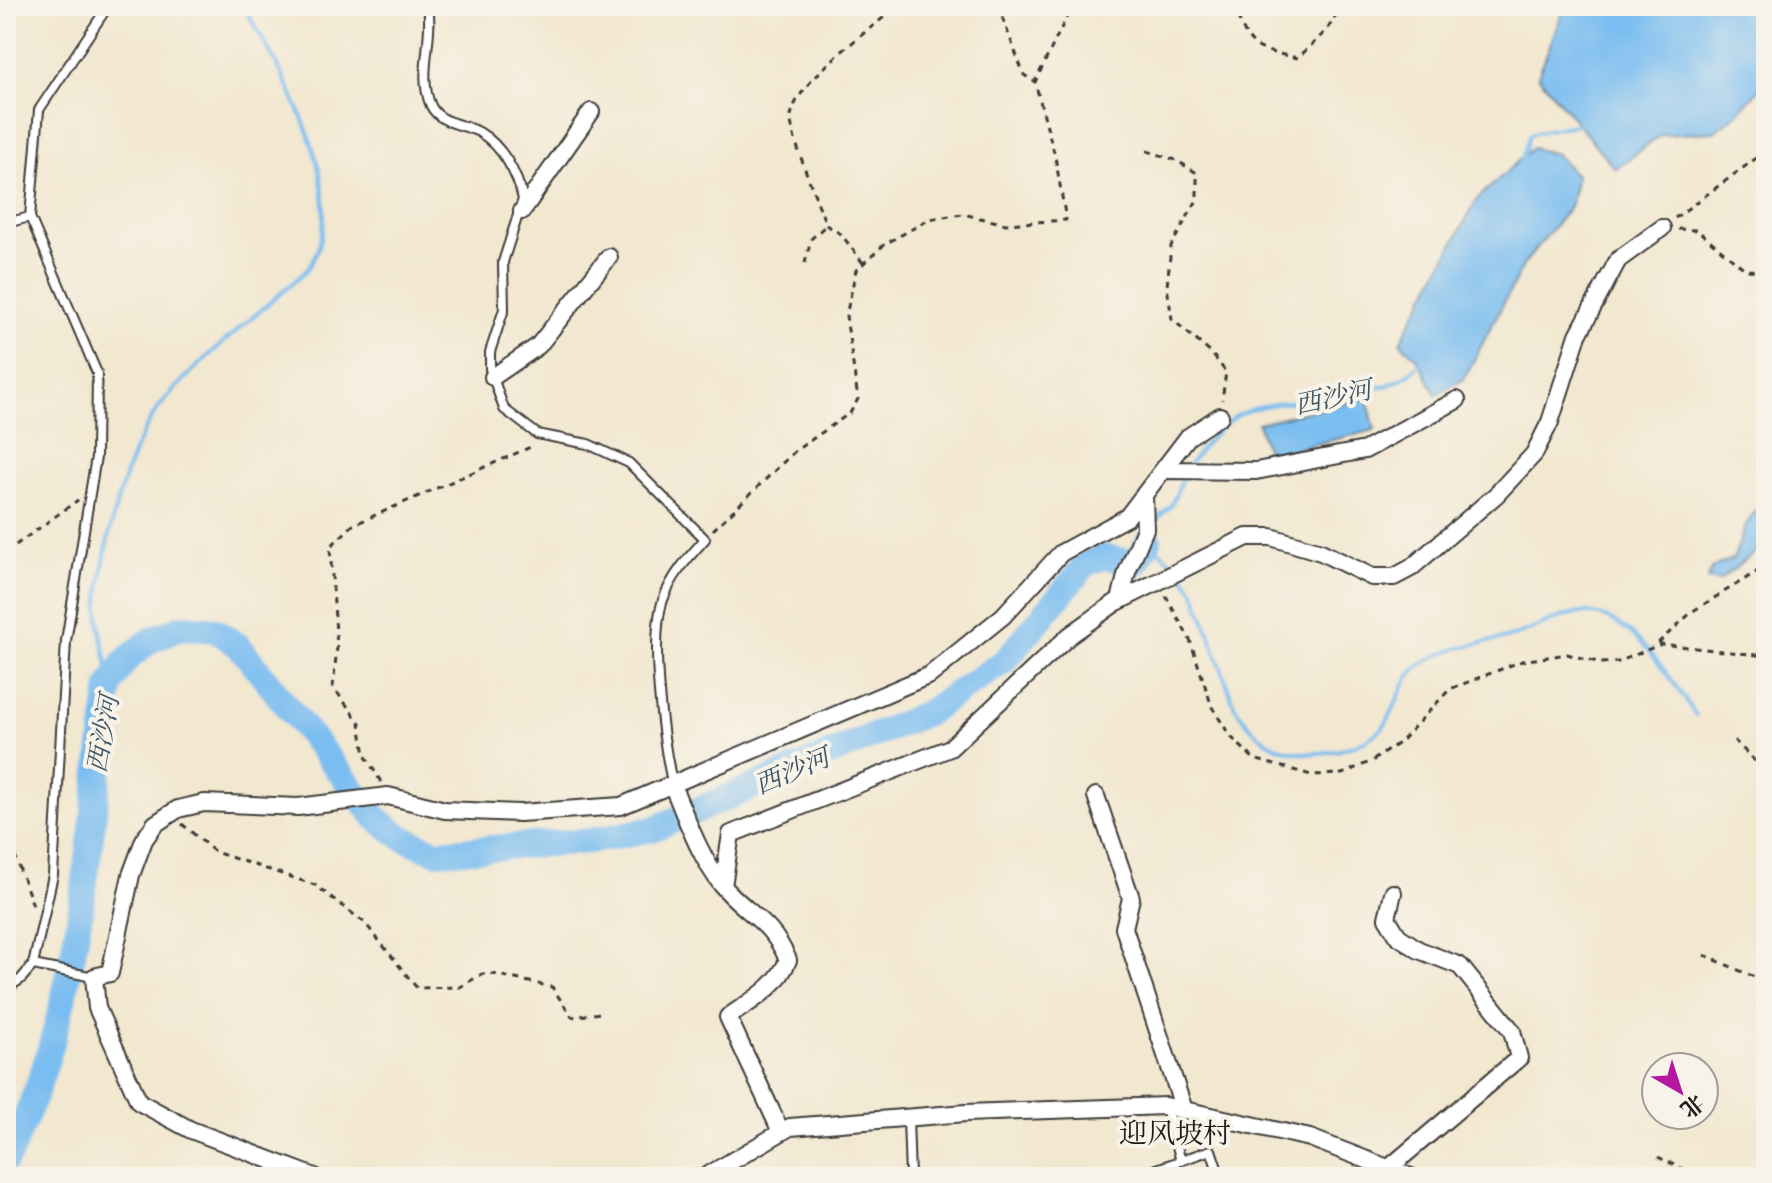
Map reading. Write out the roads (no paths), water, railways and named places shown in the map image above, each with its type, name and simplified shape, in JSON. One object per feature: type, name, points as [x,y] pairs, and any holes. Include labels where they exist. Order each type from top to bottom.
[{"type":"street","points":[[522,211],[591,112]]},
{"type":"street","points":[[723,886],[731,834],[950,748],[1069,636],[1120,600],[1247,537],[1271,537],[1321,552],[1372,577],[1394,577],[1411,568],[1496,495],[1534,454],[1550,422],[1578,335],[1618,260],[1662,228]]},
{"type":"street","points":[[493,377],[538,346],[609,257]]},
{"type":"street","points":[[1167,470],[1256,471],[1365,450],[1457,400]]},
{"type":"street","points":[[315,1177],[191,1130],[139,1102],[97,1008],[94,977],[110,973],[131,875],[144,840],[155,824],[170,813],[204,803],[283,807],[388,796],[445,810],[520,813],[621,806],[674,789],[930,675],[1003,616],[1061,553],[1127,517],[1167,470],[1188,437],[1220,416]]},
{"type":"street","points":[[1120,600],[1127,572],[1145,529],[1144,497]]},
{"type":"street","points":[[674,789],[695,841],[723,886],[779,939],[788,960],[782,975],[771,987],[728,1017],[781,1132]]},
{"type":"street","points":[[1096,796],[1131,898],[1124,928],[1184,1110]]},
{"type":"street","points":[[1389,1168],[1519,1058],[1512,1031],[1460,966],[1419,950],[1398,936],[1387,918],[1393,893]]},
{"type":"street","points":[[705,1177],[790,1127],[908,1118],[1166,1106],[1310,1138],[1411,1177]]},
{"type":"lane","points":[[6,988],[36,965],[40,923],[53,875],[66,641],[96,457],[97,373],[30,217],[39,110],[108,6]]},
{"type":"lane","points":[[428,6],[431,23],[427,81],[431,105],[441,117],[480,133],[500,150],[519,186],[522,211],[503,262],[504,309],[490,352],[493,377],[504,409],[537,434],[588,444],[629,463],[705,539],[675,575],[658,619],[659,682],[674,789]]},
{"type":"lane","points":[[6,223],[30,217]]},
{"type":"lane","points":[[36,965],[94,977]]},
{"type":"lane","points":[[1166,1106],[1181,1161]]},
{"type":"lane","points":[[908,1118],[910,1177]]},
{"type":"lane","points":[[1157,1177],[1154,1170],[1211,1150],[1220,1177]]},
{"type":"water","points":[[1565,6],[1766,6],[1766,86],[1760,88],[1737,114],[1714,132],[1661,135],[1615,169],[1538,76]]},
{"type":"water","points":[[1532,148],[1556,154],[1577,176],[1570,207],[1524,264],[1464,379],[1436,395],[1417,358],[1400,342],[1477,199]]},
{"type":"water","points":[[1367,398],[1375,430],[1268,455],[1258,423]]},
{"type":"water","points":[[1766,495],[1766,541],[1763,546],[1719,581],[1707,579],[1713,567],[1733,559],[1746,525]]},
{"type":"waterway","points":[[110,686],[99,618],[101,584],[118,499],[138,444],[164,401],[214,351],[304,273],[319,244],[324,211],[320,175],[310,137],[277,65],[243,6]]},
{"type":"waterway","name":"西沙河","points":[[1522,159],[1529,136],[1580,123]]},
{"type":"waterway","name":"西沙河","points":[[1189,465],[1208,441],[1238,415],[1267,405],[1341,396],[1388,385],[1408,375],[1422,361]]},
{"type":"waterway","name":"西沙河","points":[[1176,566],[1149,541],[1158,518],[1171,506],[1185,473]]},
{"type":"waterway","name":"西沙河","points":[[6,1160],[31,1105],[66,989],[87,867],[110,686],[126,660],[151,640],[182,627],[215,630],[239,646],[377,819],[403,838],[436,852],[589,841],[653,829],[927,713],[1005,661],[1087,563],[1105,557],[1136,563],[1149,541]]},
{"type":"waterway","points":[[1182,573],[1196,595],[1234,705],[1264,740],[1289,751],[1335,751],[1373,736],[1388,720],[1410,675],[1436,656],[1515,636],[1564,616],[1586,613],[1606,618],[1625,628],[1642,643],[1696,715]]},
{"type":"district","name":"迎风坡村","points":[[1175,1133]]}]
